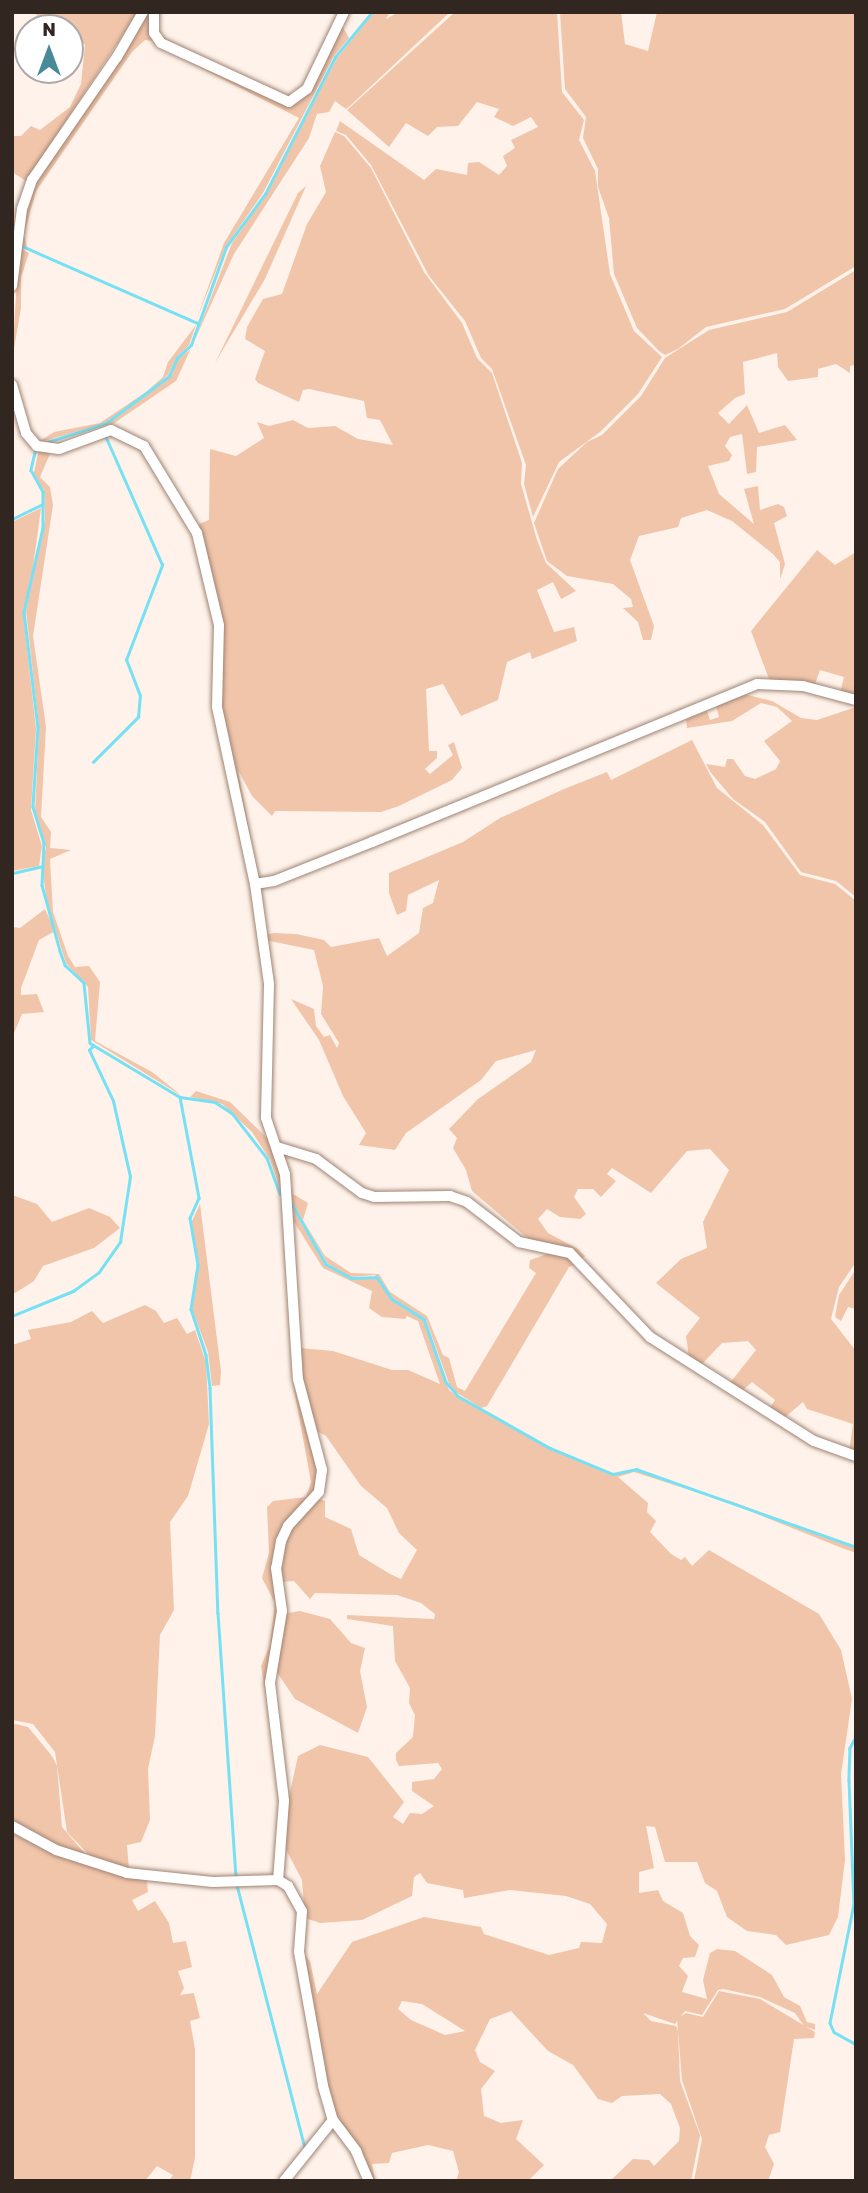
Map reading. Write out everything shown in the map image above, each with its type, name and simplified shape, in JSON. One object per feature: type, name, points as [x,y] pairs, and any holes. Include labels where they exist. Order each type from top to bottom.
[{"type":"street","points":[[12,286],[22,209],[32,180],[117,57],[143,12]]},
{"type":"street","points":[[154,12],[154,33],[161,43],[289,102],[307,89],[344,12]]},
{"type":"street","points":[[12,385],[26,433],[37,446],[59,449],[111,430],[135,438],[170,484],[197,533],[219,625],[218,716],[254,884],[271,1004],[264,1085],[266,1118],[285,1174],[300,1397],[320,1460],[322,1484],[288,1526],[276,1568],[282,1611],[270,1683],[284,1801],[278,1880]]},
{"type":"street","points":[[254,884],[274,881],[757,684],[803,686],[856,700]]},
{"type":"street","points":[[277,1147],[316,1159],[362,1193],[374,1197],[450,1196],[467,1202],[519,1242],[570,1253],[650,1337],[814,1441],[856,1456]]},
{"type":"street","points":[[12,1826],[56,1850],[127,1873],[213,1882],[278,1880],[298,1897],[302,1911],[301,1968],[334,2120],[356,2151],[369,2181]]},
{"type":"street","points":[[284,2181],[334,2120]]},
{"type":"shaded area","points":[[34,12],[138,12],[26,181],[12,172],[12,136],[21,136],[31,126],[40,130],[70,107],[81,84],[84,84],[84,14]]},
{"type":"shaded area","points":[[146,12],[151,12],[149,27],[153,41],[145,40],[132,52],[36,191],[24,235],[27,247],[20,244],[29,192]]},
{"type":"shaded area","points":[[374,12],[390,12],[386,19],[399,12],[450,12],[346,109],[335,101],[329,112],[317,114],[309,138],[234,254],[193,343],[232,243],[266,194],[337,58]]},
{"type":"shaded area","points":[[455,12],[557,12],[562,92],[584,120],[579,140],[595,171],[610,274],[634,331],[662,357],[638,394],[600,432],[559,462],[533,517],[524,484],[526,465],[492,369],[481,358],[465,321],[429,276],[371,165],[346,135],[336,131],[340,121],[424,180],[436,169],[467,175],[468,163],[479,162],[499,175],[507,166],[503,156],[515,148],[511,140],[538,127],[531,117],[513,126],[494,117],[499,109],[477,102],[458,126],[437,127],[428,136],[406,123],[389,147],[347,110]]},
{"type":"shaded area","points":[[560,12],[621,12],[625,44],[648,51],[657,12],[856,12],[856,266],[785,309],[706,327],[678,349],[665,355],[659,351],[637,328],[614,274],[609,218],[598,187],[598,169],[583,138],[586,117],[565,89]]},
{"type":"shaded area","points":[[341,24],[349,38],[334,56],[263,193],[226,246],[196,321],[224,243],[299,118],[166,50],[293,105],[315,83]]},
{"type":"shaded area","points":[[335,132],[344,136],[371,168],[424,272],[462,323],[477,358],[492,373],[522,463],[521,484],[537,540],[546,563],[576,591],[561,599],[553,582],[537,590],[554,632],[574,627],[577,641],[532,659],[530,652],[507,662],[498,700],[461,716],[443,684],[426,689],[429,751],[437,751],[437,758],[425,769],[430,774],[453,755],[448,745],[454,742],[462,768],[452,780],[399,806],[381,812],[275,811],[272,816],[252,796],[238,770],[257,872],[218,707],[221,642],[199,524],[209,520],[210,449],[236,456],[264,438],[257,422],[269,426],[293,420],[308,428],[335,426],[358,439],[393,445],[380,420],[367,418],[364,401],[309,389],[303,390],[299,402],[258,383],[255,379],[265,351],[245,339],[247,327],[263,299],[282,294],[307,224],[326,192],[320,166]]},
{"type":"shaded area","points":[[306,186],[265,279],[215,363],[298,193]]},
{"type":"shaded area","points":[[19,247],[29,253],[21,277],[21,308],[12,360]]},
{"type":"shaded area","points":[[856,270],[856,365],[850,366],[850,373],[836,364],[818,369],[818,377],[788,381],[778,367],[777,353],[743,362],[745,394],[735,398],[718,413],[729,424],[747,405],[759,433],[785,425],[797,440],[757,447],[756,472],[747,474],[742,434],[730,437],[725,446],[732,455],[729,461],[708,466],[719,494],[754,524],[744,489],[758,486],[760,510],[778,504],[784,507],[787,516],[774,523],[785,564],[780,579],[780,562],[773,554],[732,521],[707,510],[681,518],[678,527],[639,536],[630,560],[654,626],[651,640],[643,640],[638,622],[623,608],[633,607],[631,599],[613,584],[567,576],[547,561],[534,523],[558,469],[587,442],[602,435],[641,396],[665,358],[709,330],[787,312]]},
{"type":"shaded area","points":[[196,325],[189,345],[177,357],[168,375],[147,394],[103,424],[37,443],[54,432],[100,423],[146,392],[163,377],[168,362]]},
{"type":"shaded area","points":[[190,349],[176,381],[107,428],[110,421],[171,376],[178,359]]},
{"type":"shaded area","points":[[39,449],[50,454],[40,477],[50,487],[53,505],[33,636],[46,727],[41,817],[51,832],[50,848],[71,850],[50,859],[53,912],[68,956],[75,967],[89,966],[100,982],[95,1041],[152,1072],[182,1096],[91,1040],[88,987],[66,963],[47,903],[42,866],[46,847],[35,812],[39,727],[26,611],[45,519],[44,490],[33,477]]},
{"type":"shaded area","points":[[41,508],[29,597],[23,612],[36,729],[31,810],[42,846],[39,866],[12,871],[12,522]]},
{"type":"shaded area","points":[[817,550],[835,565],[856,552],[856,698],[840,693],[844,677],[820,670],[814,687],[769,679],[751,631]]},
{"type":"shaded area","points":[[743,694],[772,701],[801,718],[817,720],[856,707],[856,897],[836,881],[801,872],[765,822],[733,799],[711,773],[706,764],[725,767],[727,759],[733,759],[745,776],[755,779],[776,769],[780,761],[764,741],[792,721],[777,707],[761,703],[732,721],[687,728],[686,719],[707,711],[710,720],[719,717],[716,706]]},
{"type":"shaded area","points":[[692,740],[717,788],[763,825],[800,875],[835,884],[856,901],[856,1262],[839,1287],[831,1319],[856,1351],[856,1452],[849,1452],[853,1424],[807,1409],[803,1402],[784,1418],[769,1409],[775,1400],[752,1382],[742,1391],[730,1383],[756,1350],[748,1341],[722,1343],[701,1365],[689,1357],[686,1336],[700,1318],[656,1283],[681,1259],[707,1248],[703,1222],[729,1170],[710,1149],[687,1151],[651,1193],[612,1168],[607,1174],[616,1181],[601,1197],[593,1189],[578,1189],[574,1197],[586,1214],[580,1219],[560,1217],[547,1209],[538,1219],[548,1233],[578,1249],[585,1256],[581,1260],[532,1242],[472,1191],[466,1170],[453,1148],[457,1138],[449,1129],[478,1099],[531,1062],[536,1050],[496,1061],[481,1080],[406,1133],[395,1150],[359,1145],[366,1133],[343,1096],[319,1040],[291,999],[314,1009],[316,1026],[324,1037],[330,1035],[337,1048],[339,1043],[321,1014],[323,986],[314,950],[265,940],[265,935],[274,933],[296,934],[324,940],[331,947],[379,938],[387,956],[419,933],[423,908],[433,903],[439,880],[408,895],[406,911],[397,915],[389,893],[389,873],[463,842],[500,818],[564,789],[607,772],[611,780]]},
{"type":"shaded area","points":[[45,909],[55,931],[39,940],[21,988],[21,995],[37,994],[44,1012],[22,1014],[12,1038],[13,927],[20,928]]},
{"type":"shaded area","points":[[196,1091],[230,1102],[268,1139],[281,1173],[281,1192],[270,1160],[252,1132],[222,1104],[190,1097]]},
{"type":"shaded area","points":[[281,1150],[293,1194],[308,1203],[303,1220],[325,1256],[351,1273],[379,1274],[390,1292],[427,1316],[443,1355],[449,1358],[457,1387],[465,1391],[536,1273],[529,1268],[530,1260],[559,1250],[577,1264],[569,1267],[487,1406],[481,1408],[451,1389],[426,1320],[392,1298],[375,1275],[350,1277],[327,1263],[289,1196]]},
{"type":"shaded area","points":[[12,1195],[37,1204],[52,1222],[89,1208],[110,1217],[120,1228],[94,1248],[43,1266],[34,1281],[12,1295]]},
{"type":"shaded area","points":[[288,1200],[325,1265],[351,1279],[376,1278],[392,1300],[424,1320],[449,1390],[469,1404],[550,1449],[613,1475],[635,1470],[736,1503],[856,1548],[856,1553],[727,1502],[634,1472],[618,1477],[648,1503],[647,1512],[656,1521],[650,1532],[671,1554],[681,1560],[685,1557],[692,1566],[709,1550],[819,1614],[841,1650],[852,1699],[841,1774],[845,1860],[838,1917],[829,1935],[786,1945],[776,1935],[747,1931],[727,1917],[717,1891],[705,1883],[697,1862],[665,1862],[655,1827],[646,1826],[654,1868],[639,1872],[639,1893],[658,1890],[663,1901],[683,1913],[690,1936],[699,1945],[695,1957],[683,1958],[679,1966],[688,1976],[682,1992],[707,1999],[703,1980],[710,1953],[717,1949],[735,1951],[772,1975],[784,1997],[800,2006],[807,2022],[815,2024],[815,2030],[804,2026],[795,2013],[760,1997],[723,1989],[718,1990],[702,2015],[685,2011],[675,2024],[643,2013],[651,2021],[676,2026],[678,2031],[680,2081],[700,2135],[691,2181],[610,2181],[633,2159],[649,2160],[654,2166],[679,2141],[680,2128],[671,2104],[660,2094],[622,2096],[612,2103],[598,2099],[573,2065],[548,2051],[511,2011],[490,2019],[475,2050],[480,2062],[495,2071],[481,2089],[484,2116],[501,2123],[523,2120],[516,2139],[544,2165],[529,2180],[456,2181],[459,2172],[453,2151],[428,2145],[392,2153],[389,2163],[372,2164],[375,2181],[370,2181],[338,2125],[324,2082],[313,2004],[316,2000],[313,2002],[302,1953],[310,1961],[317,1994],[352,1942],[424,1917],[481,1927],[484,1934],[549,1955],[579,1948],[581,1942],[602,1943],[607,1924],[590,1904],[566,1896],[510,1890],[464,1898],[463,1890],[427,1883],[420,1873],[414,1877],[412,1896],[362,1920],[320,1923],[305,1918],[302,1880],[280,1838],[298,1756],[320,1745],[368,1757],[404,1802],[393,1817],[403,1824],[410,1813],[422,1814],[434,1806],[412,1791],[412,1782],[434,1779],[442,1769],[438,1763],[399,1766],[396,1760],[396,1753],[413,1737],[415,1715],[409,1703],[410,1688],[395,1661],[393,1626],[347,1619],[347,1615],[434,1619],[435,1614],[421,1603],[397,1595],[315,1593],[310,1599],[294,1581],[280,1582],[283,1540],[316,1498],[325,1501],[325,1517],[351,1529],[359,1555],[390,1574],[401,1579],[417,1550],[399,1533],[387,1508],[361,1486],[326,1436],[311,1428],[303,1396],[300,1348],[333,1351],[392,1370],[408,1370],[440,1384],[418,1321],[407,1316],[405,1319],[382,1317],[369,1308],[372,1291],[323,1268],[291,1217]],"holes":[[[402,2001],[422,2004],[465,2031],[445,2035],[411,2020],[398,2009]]]},
{"type":"shaded area","points":[[200,1204],[221,1371],[220,1385],[212,1386],[208,1352],[192,1309],[199,1264],[191,1223]]},
{"type":"shaded area","points":[[856,1269],[856,1309],[848,1307],[841,1321],[835,1317],[839,1295]]},
{"type":"shaded area","points":[[145,1305],[156,1311],[164,1323],[177,1318],[187,1334],[195,1330],[206,1362],[209,1424],[188,1496],[170,1522],[174,1610],[160,1635],[155,1736],[148,1769],[150,1820],[141,1842],[127,1845],[129,1870],[96,1862],[67,1832],[55,1752],[33,1724],[12,1720],[12,1345],[31,1339],[28,1330],[71,1322],[92,1311],[103,1323]]},
{"type":"shaded area","points":[[293,1384],[318,1466],[316,1489],[280,1533],[279,1613],[266,1672],[271,1728],[261,1666],[270,1645],[275,1603],[262,1578],[269,1553],[267,1507],[273,1501],[306,1497],[311,1482]]},
{"type":"shaded area","points":[[300,1611],[330,1619],[351,1643],[365,1648],[360,1671],[367,1707],[358,1733],[295,1699],[272,1665],[283,1614]]},
{"type":"shaded area","points":[[12,1723],[28,1727],[52,1756],[57,1766],[62,1827],[88,1857],[59,1849],[12,1823]]},
{"type":"shaded area","points":[[12,1833],[57,1856],[147,1881],[148,1892],[132,1900],[138,1911],[155,1901],[169,1923],[173,1943],[186,1941],[192,1967],[178,1971],[184,1988],[180,1995],[194,1993],[200,2018],[190,2021],[195,2049],[195,2158],[190,2181],[169,2181],[173,2175],[157,2166],[145,2181],[12,2181]]},
{"type":"shaded area","points":[[719,1991],[760,1999],[815,2032],[814,2038],[794,2039],[780,2132],[769,2135],[765,2147],[774,2164],[768,2181],[694,2181],[702,2139],[682,2080],[677,2019],[686,2013],[703,2017]]},
{"type":"waterway","points":[[44,443],[106,423],[169,376],[177,358],[191,345],[226,247],[265,194],[335,57],[372,12]]},
{"type":"waterway","points":[[22,246],[197,323]]},
{"type":"waterway","points":[[93,762],[138,717],[140,696],[126,660],[162,565],[106,438]]},
{"type":"waterway","points":[[36,448],[31,470],[43,492],[43,528],[24,612],[38,727],[33,807],[44,843],[42,885],[65,965],[84,983],[90,1043],[180,1097],[215,1102],[232,1113],[267,1158],[280,1194]]},
{"type":"waterway","points":[[12,519],[43,504]]},
{"type":"waterway","points":[[13,873],[40,867]]},
{"type":"waterway","points":[[12,1316],[73,1291],[99,1272],[120,1242],[130,1177],[113,1101],[89,1050],[93,1046]]},
{"type":"waterway","points":[[180,1097],[199,1198],[190,1218],[198,1265],[191,1309],[206,1355],[210,1388],[218,1613],[236,1877]]},
{"type":"waterway","points":[[291,1202],[326,1264],[351,1278],[377,1277],[392,1299],[424,1319],[446,1382],[458,1396],[550,1448],[613,1474],[636,1469],[856,1547]]},
{"type":"waterway","points":[[856,1737],[850,1748],[849,1780],[854,1904],[830,2023],[834,2032],[856,2044]]},
{"type":"waterway","points":[[237,1885],[305,2147]]}]
